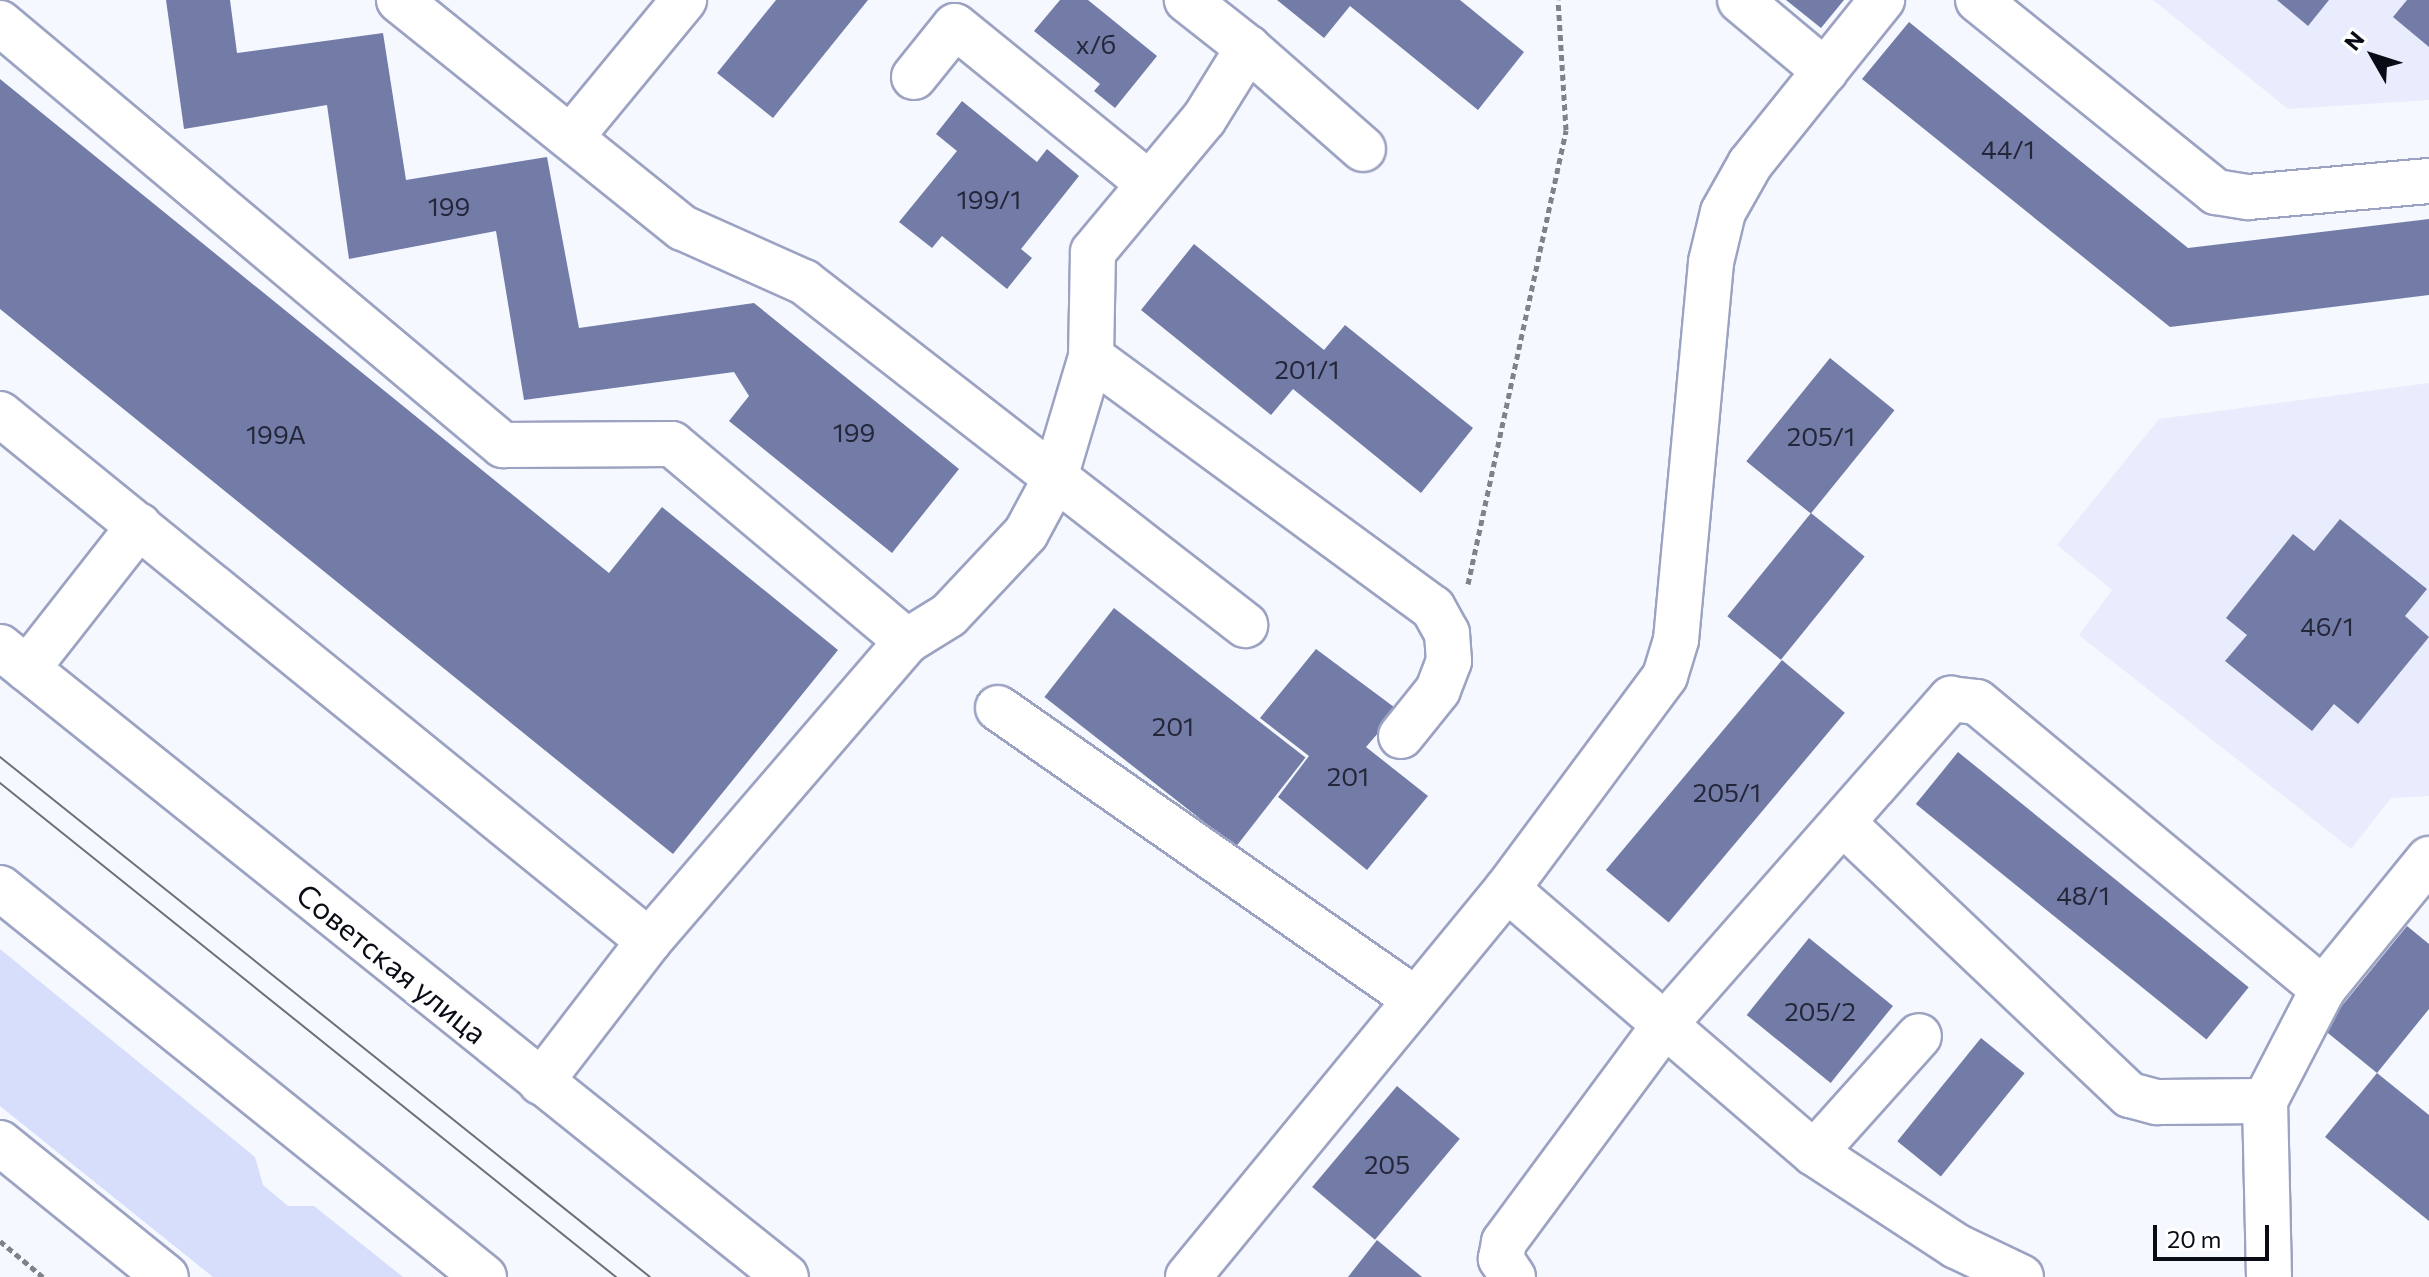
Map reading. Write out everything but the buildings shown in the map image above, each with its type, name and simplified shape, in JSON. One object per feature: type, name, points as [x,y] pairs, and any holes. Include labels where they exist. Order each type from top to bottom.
[{"type":"main road","points":[[399,0],[683,228],[804,282],[1054,481],[1245,625]]},
{"type":"main road","points":[[571,137],[684,0]]},
{"type":"main road","points":[[1187,0],[1248,48],[1363,149]]},
{"type":"main road","points":[[1740,0],[1825,71]]},
{"type":"main road","points":[[1188,1277],[1412,997],[1507,889],[1672,658],[1711,262],[1723,212],[1750,164],[1882,0]]},
{"type":"main road","points":[[1978,0],[2216,192],[2249,197],[2429,181]]},
{"type":"main road","points":[[914,77],[966,13],[1146,181]]},
{"type":"main road","points":[[0,23],[503,445],[672,444],[907,641]]},
{"type":"main road","points":[[541,1082],[649,941],[907,641],[989,578],[1026,533],[1054,481],[1091,357],[1093,252],[1146,181],[1204,119],[1248,48]]},
{"type":"main road","points":[[1091,357],[1433,608],[1447,633],[1449,661],[1438,690],[1401,736]]},
{"type":"main road","points":[[0,414],[649,941]]},
{"type":"main road","points":[[13,658],[139,526]]},
{"type":"main road","name":"Советская улица","points":[[13,658],[786,1277]]},
{"type":"main road","points":[[1513,1277],[1501,1259],[1504,1242],[1666,1023],[1844,824],[1944,705],[1969,697],[2323,989]]},
{"type":"main road","points":[[998,708],[1412,997]]},
{"type":"main road","points":[[1844,824],[2130,1095],[2157,1102],[2265,1101]]},
{"type":"main road","points":[[2269,1277],[2265,1101],[2323,989],[2429,859]]},
{"type":"main road","points":[[0,888],[484,1277]]},
{"type":"main road","points":[[1507,889],[1814,1153],[1956,1246],[2021,1277]]},
{"type":"main road","points":[[1814,1153],[1919,1036]]},
{"type":"main road","points":[[0,1143],[166,1277]]},
{"type":"path","points":[[1466,593],[1566,130],[1558,0]]},
{"type":"path","points":[[0,1241],[43,1277]]},
{"type":"shaded area","points":[[2153,0],[2429,0],[2429,100],[2288,109]]},
{"type":"shaded area","points":[[2429,383],[2429,796],[2391,798],[2351,849],[2079,635],[2112,590],[2057,545],[2159,419]]},
{"type":"shaded area","points":[[0,949],[255,1157],[263,1185],[288,1206],[314,1206],[403,1277],[213,1277],[0,1106]]},
{"type":"tram line","points":[[0,757],[650,1277]]},
{"type":"tram line","points":[[0,783],[616,1277]]}]
